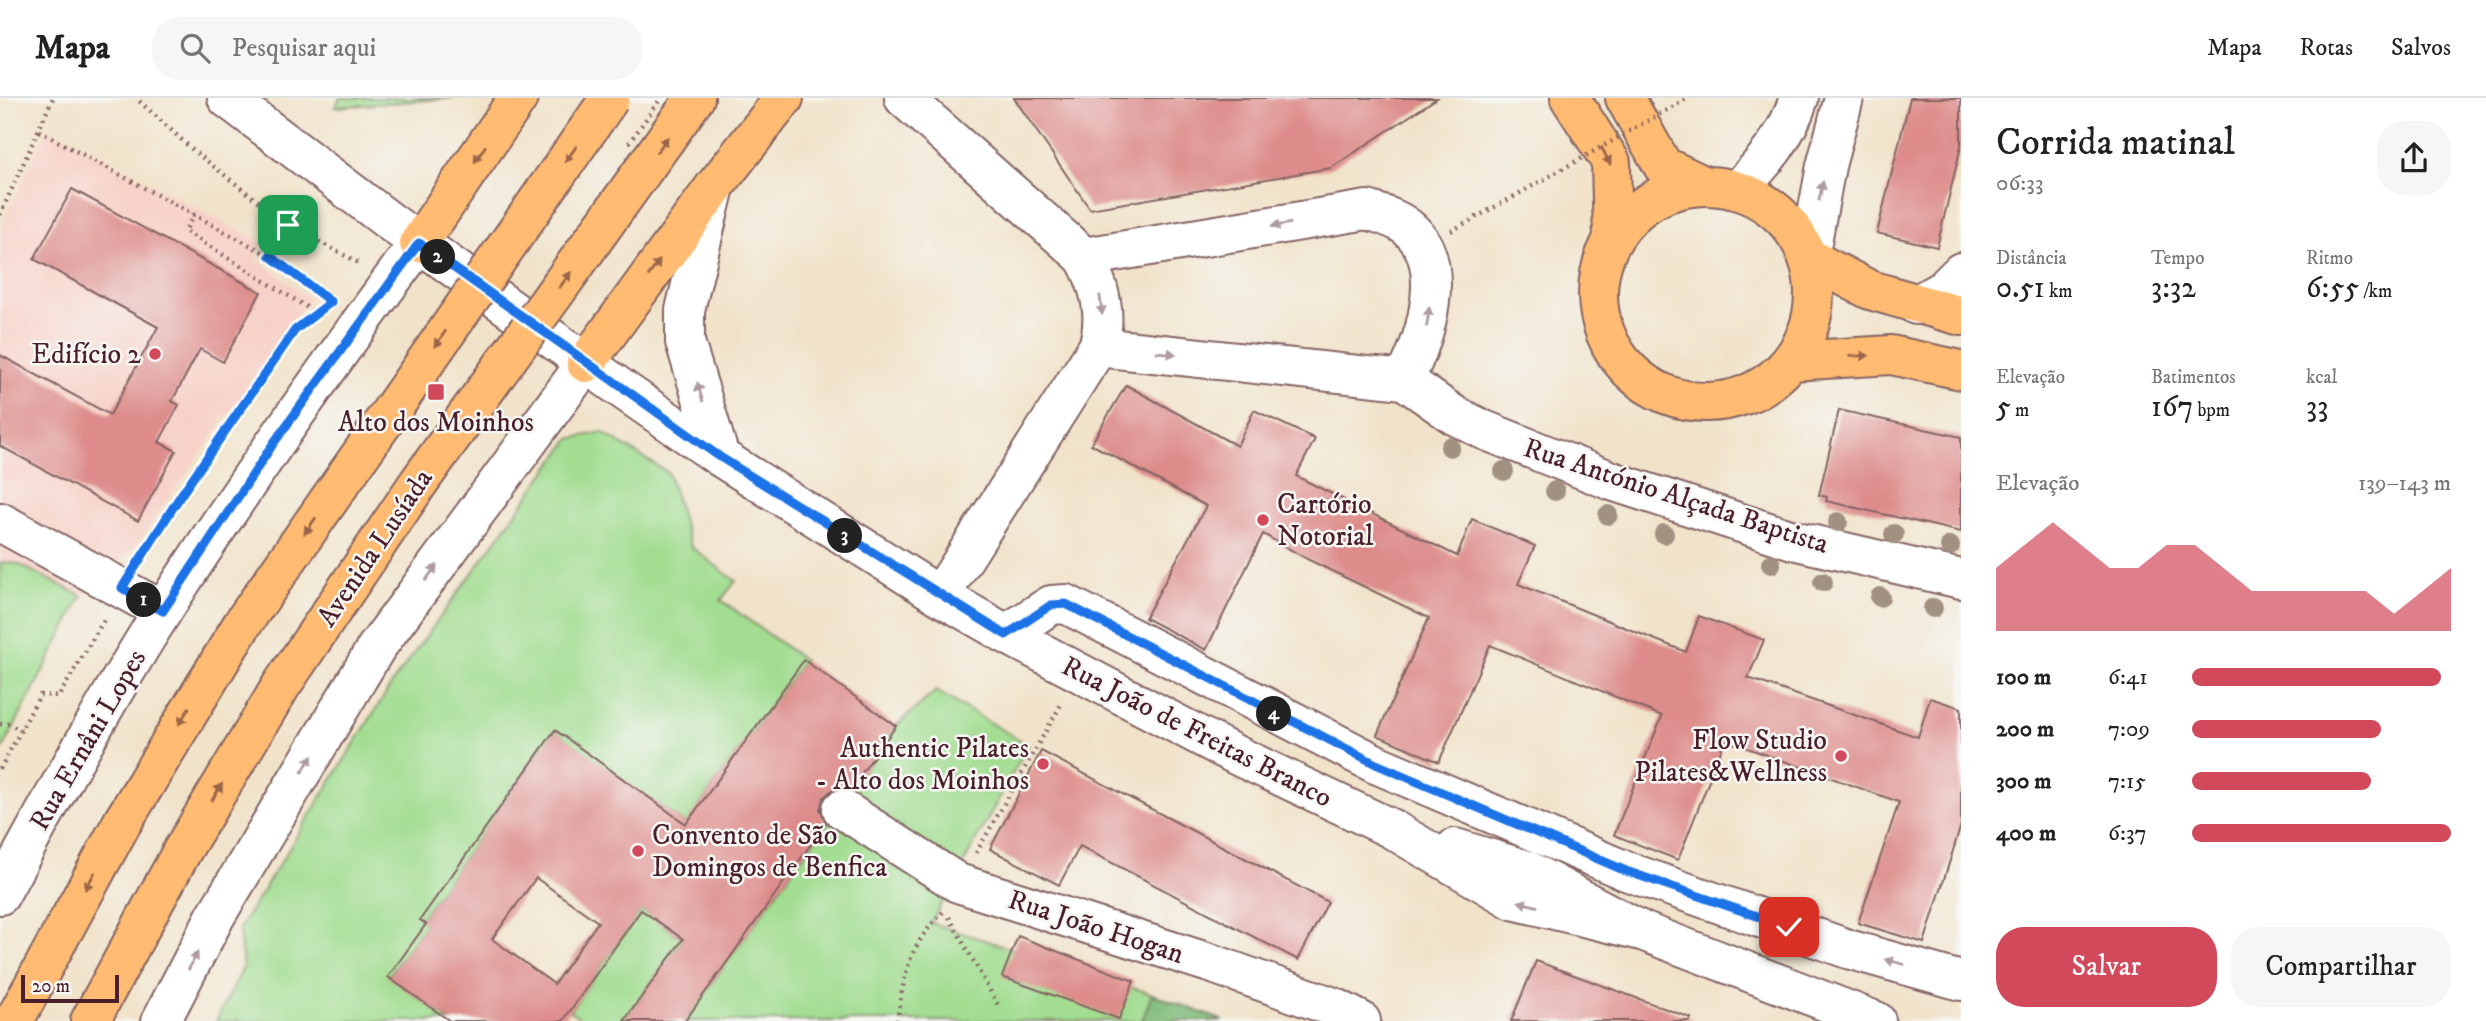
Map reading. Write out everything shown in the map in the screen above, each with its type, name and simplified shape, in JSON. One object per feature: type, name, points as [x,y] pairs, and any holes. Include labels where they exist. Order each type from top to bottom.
[{"type":"main road","points":[[419,243],[518,98]]},
{"type":"main road","points":[[14,1021],[123,821],[243,622],[610,98]]},
{"type":"main road","points":[[586,363],[715,186],[784,98]]},
{"type":"main road","points":[[1570,98],[1611,162],[1613,239]]},
{"type":"main road","points":[[1625,98],[1663,166],[1721,187],[1769,205],[1794,230],[1809,258],[1815,285],[1812,314],[1804,339],[1791,361],[1764,385],[1753,390],[1731,399],[1695,402],[1661,393],[1631,372],[1609,343],[1599,309],[1600,273],[1613,239],[1636,211],[1668,192],[1721,187]]},
{"type":"main road","name":"Avenida Lusíada","points":[[90,1021],[182,851],[281,686],[381,539],[689,106]]},
{"type":"main road","points":[[1809,258],[1870,290],[1961,316]]},
{"type":"main road","points":[[1791,361],[1891,355],[1961,370]]},
{"type":"street","name":"Rua João de Freitas Branco","points":[[227,98],[419,243],[720,457],[1006,635],[1236,755],[1390,828],[1527,870],[1642,931],[1876,1021]]},
{"type":"street","points":[[904,98],[1084,257],[1096,280],[1102,305],[1103,330],[1098,347],[940,596]]},
{"type":"street","points":[[1721,187],[1779,145],[1793,118],[1799,98]]},
{"type":"street","points":[[1809,258],[1826,166],[1844,98]]},
{"type":"street","points":[[715,186],[685,310],[685,342],[720,457]]},
{"type":"street","points":[[1084,257],[1367,210],[1387,216],[1408,227],[1422,245],[1430,273],[1429,318],[1421,348],[1405,380],[1098,347]]},
{"type":"street","name":"Rua Ernâni Lopes","points":[[0,895],[97,721],[163,611],[273,444],[419,243]]},
{"type":"street","points":[[1916,305],[1944,289],[1961,272]]},
{"type":"street","name":"Avenida Lusíada","points":[[161,1021],[215,917],[376,648],[586,363]]},
{"type":"street","name":"Rua António Alçada Baptista","points":[[1405,380],[1454,415],[1484,430],[1612,481],[1793,540],[1961,579]]},
{"type":"street","points":[[0,522],[163,611]]},
{"type":"street","name":"Rua João de Freitas Branco","points":[[1006,635],[1051,605],[1066,604],[1376,764],[1626,871],[1848,949],[1961,981]]},
{"type":"street","name":"Rua João Hogan","points":[[842,809],[951,896],[1216,965],[1336,1009],[1361,1021]]},
{"type":"path","points":[[0,215],[53,98]]},
{"type":"path","points":[[136,98],[194,151],[288,225],[359,263],[352,273]]},
{"type":"path","points":[[1422,245],[1688,98]]},
{"type":"path","points":[[39,131],[270,256],[331,302]]},
{"type":"path","points":[[194,214],[185,231],[316,313]]},
{"type":"path","points":[[270,256],[288,225]]},
{"type":"path","points":[[0,769],[40,695],[59,696],[122,588],[181,495],[295,330],[331,302],[338,292]]},
{"type":"path","points":[[0,724],[8,724],[21,730]]},
{"type":"path","points":[[982,843],[1045,733]]},
{"type":"path","points":[[897,1021],[912,949],[951,896],[999,1007]]},
{"type":"shaded area","points":[[48,128],[263,244],[255,258],[309,298],[135,547],[82,596],[0,754],[0,229]]},
{"type":"green space","points":[[340,98],[454,98],[335,107]]},
{"type":"green space","points":[[602,432],[668,473],[691,547],[736,581],[721,600],[804,660],[686,824],[555,731],[420,919],[426,924],[388,976],[450,1021],[216,1021],[243,968],[239,929],[393,682],[570,439]]},
{"type":"green space","points":[[0,563],[18,564],[82,596],[0,754]]},
{"type":"green space","points":[[936,691],[1028,745],[931,923],[1152,994],[1142,1021],[685,1021],[896,726]]},
{"type":"green space","points":[[641,910],[683,939],[624,1021],[584,1021],[570,1011]]},
{"type":"green space","points":[[1152,994],[1224,1021],[1142,1021]]},
{"type":"building","points":[[1014,98],[1437,98],[1331,168],[1090,209]]},
{"type":"building","points":[[1910,98],[1961,98],[1961,146],[1937,247],[1877,233]]},
{"type":"building","name":"Edifício 2","points":[[72,189],[261,292],[223,362],[200,349],[172,401],[179,405],[159,442],[176,451],[138,521],[0,446],[0,355],[110,415],[158,327],[34,259]]},
{"type":"building","points":[[1126,385],[1237,446],[1254,410],[1315,439],[1296,476],[1457,556],[1472,519],[1535,546],[1518,584],[1686,652],[1699,616],[1764,640],[1748,678],[1918,737],[1930,698],[1961,708],[1961,825],[1924,943],[1858,923],[1899,802],[1725,740],[1678,860],[1614,835],[1662,716],[1490,645],[1439,762],[1377,735],[1429,618],[1309,560],[1263,534],[1206,650],[1145,618],[1206,506],[1091,444]]},
{"type":"building","points":[[1839,410],[1961,437],[1961,532],[1826,501],[1827,497],[1819,495]]},
{"type":"building","name":"Convento de São Domingos de Benfica","points":[[804,660],[896,726],[850,789],[833,789],[824,797],[820,809],[826,823],[685,1021],[624,1021],[683,939],[641,910],[563,1021],[450,1021],[388,977],[426,924],[420,920],[555,730],[686,824]],"holes":[[[536,878],[598,922],[554,984],[492,939]]]},
{"type":"building","points":[[1041,751],[1328,902],[1298,960],[1080,846],[1059,885],[990,849]]},
{"type":"building","points":[[1018,936],[1134,981],[1119,1019],[1002,977]]},
{"type":"building","points":[[1536,961],[1691,1018],[1690,1021],[1511,1021]]},
{"type":"place","name":"Edifício 2","points":[[155,354]]},
{"type":"place","name":"Alto dos Moinhos","points":[[436,392]]},
{"type":"place","name":"Cartório Notorial","points":[[1263,520]]},
{"type":"place","name":"Flow Studio Pilates&Wellness","points":[[1841,756]]},
{"type":"place","name":"Authentic Pilates - Alto dos Moinhos","points":[[1043,764]]},
{"type":"place","name":"Convento de São Domingos de Benfica","points":[[638,851]]},
{"type":"route","points":[[288,225],[270,256],[331,302],[295,330],[181,495],[122,588],[163,611],[273,444],[419,243],[626,393],[720,457],[1006,635],[1051,605],[1066,604],[1256,705],[1376,764],[1626,871],[1789,927]]}]
